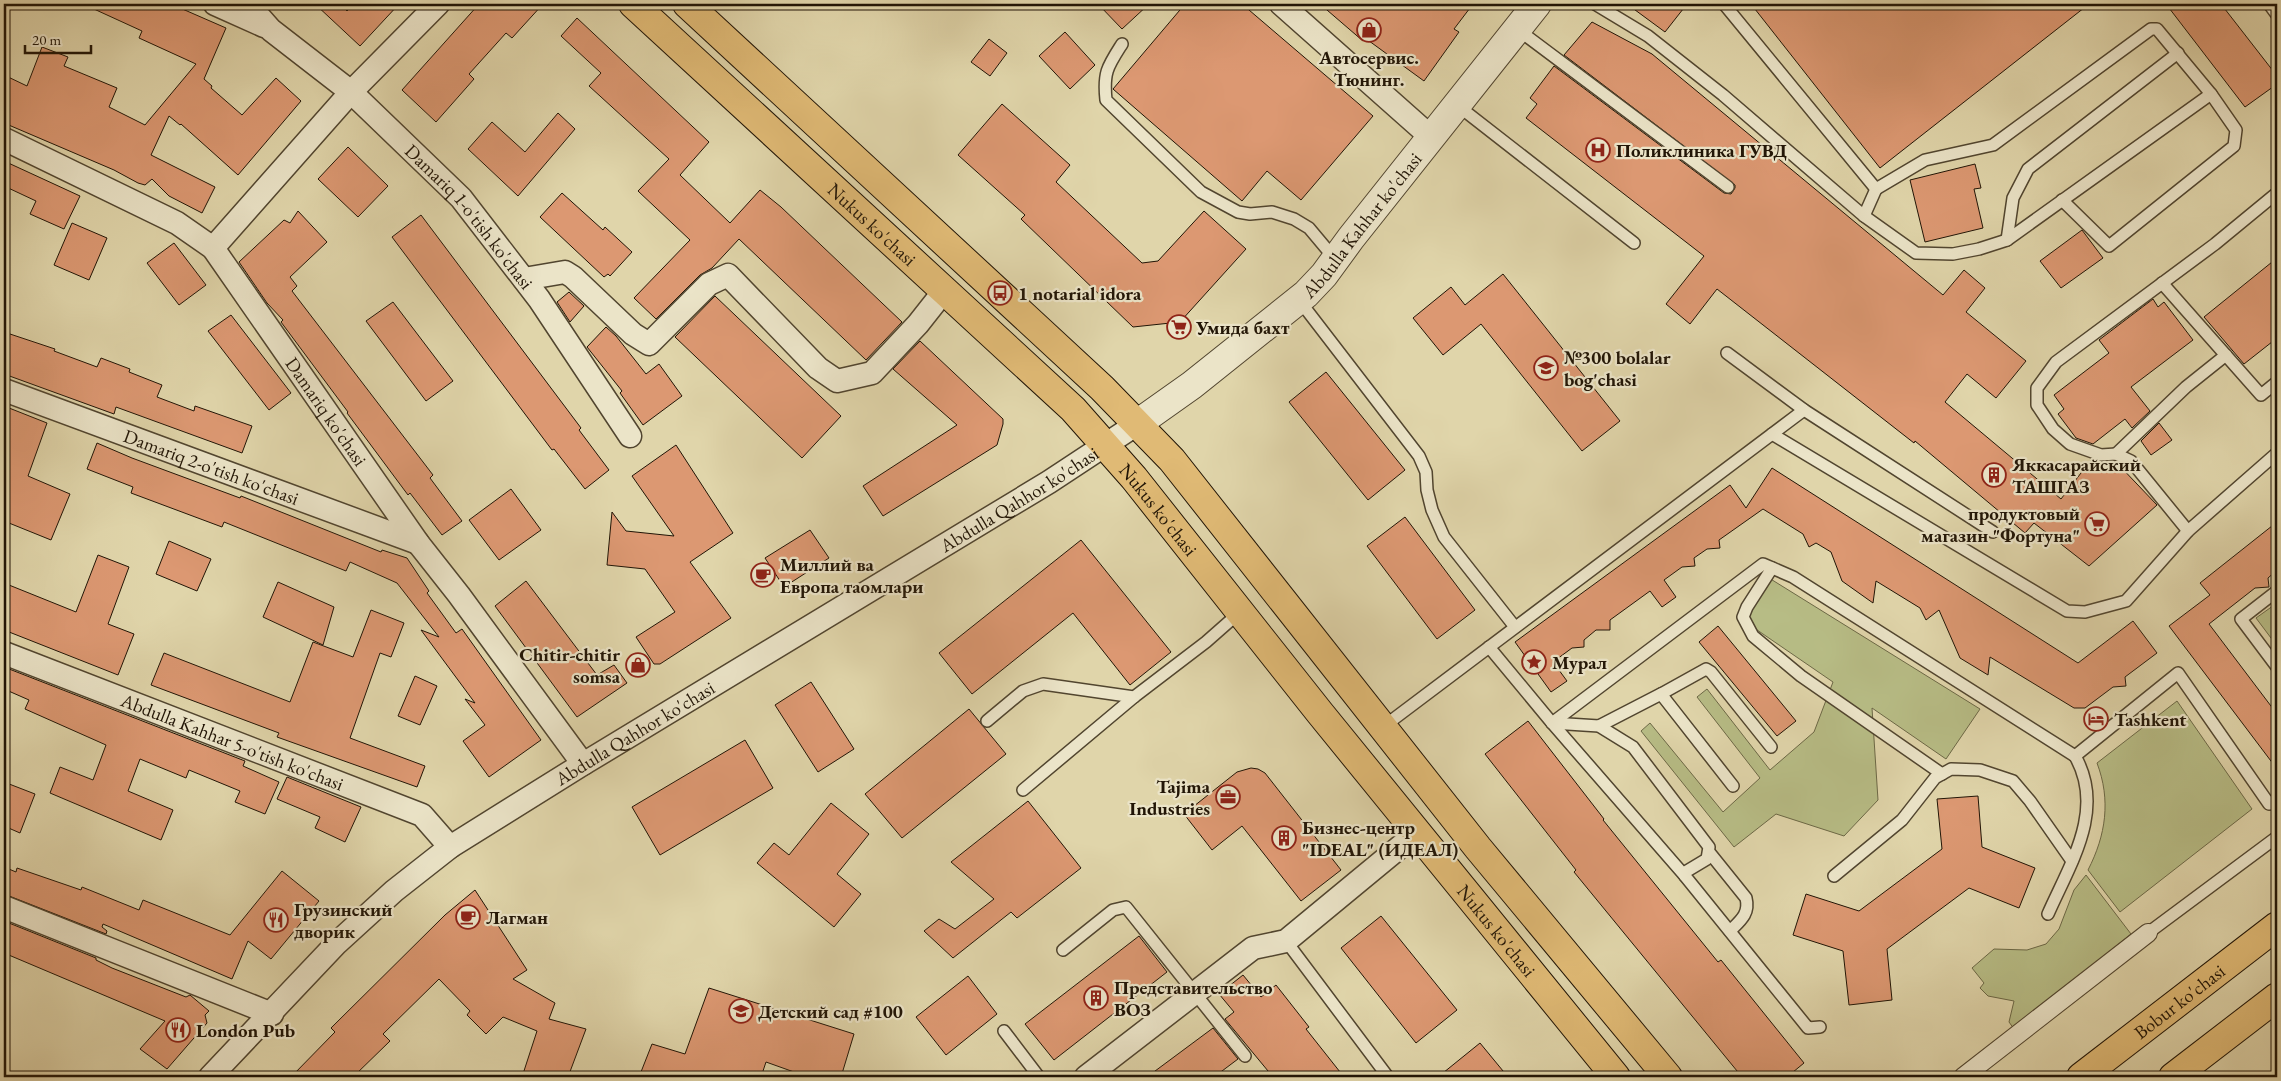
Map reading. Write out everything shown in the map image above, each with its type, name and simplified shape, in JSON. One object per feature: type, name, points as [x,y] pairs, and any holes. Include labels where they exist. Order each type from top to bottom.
[{"type":"main road","name":"Nukus ko'chasi","points":[[633,4],[1073,410],[1134,478],[1616,1077]]},
{"type":"main road","name":"Nukus ko'chasi","points":[[687,4],[1102,388],[1182,473],[1478,848],[1668,1077]]},
{"type":"main road","name":"Bobur ko'chasi","points":[[2082,1077],[2277,926]]},
{"type":"main road","points":[[2173,1077],[2277,997]]},
{"type":"street","name":"Damariq 1-o'tish ko'chasi","points":[[215,4],[271,30]]},
{"type":"street","name":"Damariq 1-o'tish ko'chasi","points":[[248,4],[271,30],[352,92],[461,198],[524,279],[630,436]]},
{"type":"street","points":[[213,248],[352,92],[438,4]]},
{"type":"street","points":[[1281,4],[1432,138]]},
{"type":"street","name":"Abdulla Kahhar ko'chasi","points":[[1105,445],[1192,385],[1299,300],[1324,276],[1537,4]]},
{"type":"street","name":"Damariq ko'chasi","points":[[4,139],[177,223],[213,248],[418,543],[459,595],[583,764]]},
{"type":"street","points":[[524,279],[565,272],[573,277],[634,334],[649,344],[710,284],[728,275],[818,368],[837,381],[872,373],[918,324],[944,291]]},
{"type":"street","name":"Damariq 2-o'tish ko'chasi","points":[[4,390],[418,543]]},
{"type":"street","name":"Abdulla Qahhor ko'chasi","points":[[210,1077],[272,1014],[337,943],[394,891],[450,847],[583,764],[1041,487],[1105,445]]},
{"type":"street","name":"Abdulla Kahhar 5-o'tish ko'chasi","points":[[4,653],[422,814],[450,847]]},
{"type":"street","points":[[1086,1077],[1253,948],[1286,941],[1418,832]]},
{"type":"street","points":[[4,907],[272,1014]]},
{"type":"street","points":[[1963,1077],[2148,933]]},
{"type":"lane","points":[[1595,4],[1648,36],[1723,95],[1864,216],[1916,253],[1953,254],[1979,249],[2007,240],[2211,94]]},
{"type":"lane","points":[[1724,4],[1876,189]]},
{"type":"lane","points":[[2269,4],[2277,15]]},
{"type":"lane","points":[[1517,29],[1728,187]]},
{"type":"lane","points":[[1864,216],[1876,189],[1925,160],[1993,145],[2151,30],[2157,29],[2211,94],[2236,130],[2234,146],[2108,246],[2062,200]]},
{"type":"lane","points":[[1122,44],[1107,68],[1104,85],[1106,100],[1201,192],[1238,212],[1250,214],[1272,212],[1294,219],[1309,228],[1336,260]]},
{"type":"lane","points":[[2007,240],[2013,198],[2028,169],[2178,53]]},
{"type":"lane","points":[[1458,105],[1634,242]]},
{"type":"lane","points":[[2188,531],[2131,461],[2116,454],[2101,455],[2070,444],[2053,429],[2037,405],[2037,388],[2056,362],[2215,244],[2277,193]]},
{"type":"lane","points":[[2162,283],[2261,394],[2277,382]]},
{"type":"lane","points":[[1299,300],[1419,456],[1426,472],[1432,510],[1444,536],[1516,627]]},
{"type":"lane","points":[[1727,353],[1804,410],[1994,532]]},
{"type":"lane","points":[[2116,454],[2186,387],[2226,354]]},
{"type":"lane","points":[[1383,727],[1804,410]]},
{"type":"lane","points":[[1772,434],[2067,611],[2085,612],[2126,601],[2188,531],[2277,454]]},
{"type":"lane","points":[[1552,723],[1763,564],[1793,578],[2075,756],[2082,768],[2088,800],[2084,834],[2048,914]]},
{"type":"lane","points":[[1772,568],[1747,607],[1743,617],[1752,636],[1801,676],[1942,774]]},
{"type":"lane","points":[[2277,591],[2241,619],[2277,667]]},
{"type":"lane","points":[[1024,790],[1134,697],[1206,642],[1240,612]]},
{"type":"lane","points":[[1489,647],[1552,723],[1685,876],[1808,1028],[1820,1027]]},
{"type":"lane","points":[[1599,726],[1706,668],[1771,747]]},
{"type":"lane","points":[[2075,756],[2178,673],[2269,804],[2277,798]]},
{"type":"lane","points":[[987,721],[1023,690],[1043,684],[1134,697]]},
{"type":"lane","points":[[1661,694],[1733,786]]},
{"type":"lane","points":[[1552,723],[1599,726],[1632,747],[1709,847],[1707,859],[1687,871],[1685,876]]},
{"type":"lane","points":[[1834,876],[1902,820],[1935,778],[1951,769],[1980,770],[2013,781],[2030,801],[2072,861]]},
{"type":"lane","points":[[2148,933],[2277,837]]},
{"type":"lane","points":[[1709,852],[1746,898],[1748,906],[1745,916],[1730,931]]},
{"type":"lane","points":[[1063,950],[1113,910],[1126,907],[1245,1056]]},
{"type":"lane","points":[[1286,941],[1388,1077]]},
{"type":"lane","points":[[1004,1030],[1039,1077]]},
{"type":"green space","points":[[1769,578],[1980,709],[1946,759],[1872,708],[1878,800],[1844,836],[1776,814],[1734,847],[1641,731],[1650,723],[1723,812],[1760,778],[1697,697],[1707,689],[1770,770],[1814,732],[1833,682],[1744,621]]},
{"type":"green space","points":[[2277,603],[2277,646],[2256,618]]},
{"type":"green space","points":[[2177,701],[2252,809],[2120,912],[2088,870],[2099,844],[2104,817],[2104,790],[2097,763]]},
{"type":"green space","points":[[2086,875],[2131,934],[2014,1029],[2009,1022],[2014,1001],[1988,996],[1980,988],[1984,983],[1972,968],[1994,949],[2027,950],[2046,944],[2059,929],[2074,890]]},
{"type":"building","points":[[83,4],[171,4],[226,28],[204,79],[212,86],[211,88],[242,115],[276,78],[301,101],[238,175],[181,124],[169,116],[151,155],[215,187],[202,213],[169,196],[152,179],[145,185],[138,183],[114,170],[4,123],[4,75],[27,86],[42,47],[68,57],[64,66],[117,88],[109,107],[145,125],[196,64],[139,38],[142,31]]},
{"type":"building","points":[[315,4],[340,4],[347,11],[354,4],[399,4],[360,46]]},
{"type":"building","points":[[479,4],[543,4],[512,38],[506,33],[469,74],[474,79],[436,122],[402,90]]},
{"type":"building","points":[[1098,4],[1149,4],[1122,29]]},
{"type":"building","points":[[1185,4],[1242,4],[1373,116],[1301,200],[1267,171],[1242,201],[1113,89]]},
{"type":"building","points":[[1320,4],[1473,4],[1454,29],[1459,32],[1424,81],[1365,38],[1363,41]]},
{"type":"building","points":[[1627,4],[1687,4],[1665,32]]},
{"type":"building","points":[[1751,4],[2089,4],[1880,168]]},
{"type":"building","points":[[2166,4],[2221,4],[2277,76],[2277,84],[2245,107]]},
{"type":"building","points":[[577,18],[709,142],[680,175],[730,223],[760,190],[781,207],[902,322],[866,360],[739,239],[712,268],[700,275],[656,319],[634,298],[690,240],[638,191],[669,159],[589,86],[601,73],[561,36]]},
{"type":"building","points":[[1592,22],[1652,54],[1943,295],[1964,270],[1985,288],[1966,312],[2026,361],[1996,398],[1967,374],[1945,402],[2061,499],[2091,460],[2116,462],[2157,505],[2089,566],[2034,523],[2025,533],[1915,441],[1914,443],[1717,289],[1690,324],[1666,304],[1704,256],[1526,118],[1537,104],[1530,98],[1554,66],[1724,193],[1731,194],[1735,185],[1564,55]]},
{"type":"building","points":[[1065,32],[1095,65],[1070,89],[1039,56]]},
{"type":"building","points":[[989,39],[1007,53],[990,76],[971,62]]},
{"type":"building","points":[[1002,104],[1070,165],[1056,182],[1142,263],[1158,261],[1204,211],[1246,249],[1180,322],[1133,327],[1021,219],[1025,215],[958,155]]},
{"type":"building","points":[[558,113],[575,129],[518,196],[468,149],[492,122],[525,152]]},
{"type":"building","points":[[348,147],[388,186],[358,217],[318,179]]},
{"type":"building","points":[[4,161],[80,196],[64,229],[30,214],[36,201],[4,186]]},
{"type":"building","points":[[1975,164],[1981,188],[1974,189],[1983,228],[1925,242],[1910,180]]},
{"type":"building","points":[[562,193],[603,230],[605,227],[632,252],[610,276],[608,274],[604,277],[540,217]]},
{"type":"building","points":[[298,211],[327,242],[290,277],[297,286],[292,291],[433,475],[430,478],[462,521],[442,535],[410,493],[408,495],[347,413],[281,322],[283,320],[267,303],[239,262],[284,220],[290,223]]},
{"type":"building","points":[[421,215],[581,428],[579,430],[609,470],[585,489],[554,449],[552,450],[392,237]]},
{"type":"building","points":[[72,223],[107,238],[89,280],[54,265]]},
{"type":"building","points":[[2082,230],[2103,258],[2061,288],[2040,261]]},
{"type":"building","points":[[174,243],[206,285],[179,305],[147,263]]},
{"type":"building","points":[[2277,258],[2277,338],[2244,364],[2204,317]]},
{"type":"building","points":[[1503,274],[1620,421],[1582,451],[1481,324],[1443,355],[1413,318],[1451,287],[1465,305]]},
{"type":"building","points":[[569,292],[584,306],[570,322],[557,302]]},
{"type":"building","points":[[715,296],[841,416],[802,458],[675,337]]},
{"type":"building","points":[[2153,299],[2158,307],[2164,302],[2193,340],[2131,387],[2150,411],[2132,428],[2125,419],[2093,444],[2076,438],[2058,414],[2064,409],[2054,395],[2109,353],[2099,340]]},
{"type":"building","points":[[393,302],[453,381],[426,401],[366,321]]},
{"type":"building","points":[[231,315],[291,393],[269,410],[208,331]]},
{"type":"building","points":[[606,327],[616,336],[646,374],[659,364],[682,396],[643,425],[620,393],[622,391],[587,347]]},
{"type":"building","points":[[4,332],[55,349],[54,351],[97,367],[101,358],[130,369],[129,372],[162,385],[157,397],[194,411],[195,406],[252,426],[242,453],[116,407],[114,414],[4,374]]},
{"type":"building","points":[[920,341],[1003,419],[1003,424],[997,445],[883,516],[863,486],[957,425],[893,369]]},
{"type":"building","points":[[1326,372],[1405,470],[1368,500],[1289,402]]},
{"type":"building","points":[[4,406],[47,423],[28,476],[70,494],[51,540],[4,521]]},
{"type":"building","points":[[2159,423],[2172,440],[2151,455],[2141,441]]},
{"type":"building","points":[[97,443],[240,498],[241,496],[381,552],[382,550],[407,558],[429,591],[427,593],[456,633],[462,629],[541,740],[489,777],[463,741],[485,725],[465,699],[475,703],[421,630],[439,637],[397,583],[350,562],[346,571],[224,522],[222,527],[131,493],[133,487],[87,469]]},
{"type":"building","points":[[676,445],[733,533],[690,562],[731,618],[660,664],[654,664],[636,637],[675,612],[645,569],[607,565],[612,512],[626,531],[674,536],[632,476]]},
{"type":"building","points":[[1772,468],[2078,663],[2133,621],[2157,653],[2125,677],[2126,686],[2113,687],[2085,708],[2074,708],[1990,657],[1988,675],[1960,658],[1939,610],[1926,620],[1920,608],[1876,581],[1873,603],[1842,581],[1831,552],[1816,543],[1809,547],[1803,534],[1763,509],[1719,540],[1720,548],[1707,549],[1694,558],[1695,566],[1682,567],[1664,580],[1676,597],[1662,607],[1650,591],[1610,620],[1610,630],[1596,630],[1584,640],[1584,647],[1572,648],[1553,662],[1567,681],[1551,692],[1515,642],[1730,485],[1746,508]]},
{"type":"building","points":[[511,489],[541,530],[499,560],[469,520]]},
{"type":"building","points":[[1405,517],[1475,610],[1437,639],[1367,546]]},
{"type":"building","points":[[2277,522],[2277,570],[2268,578],[2269,587],[2255,588],[2209,624],[2277,714],[2277,769],[2169,626],[2210,595],[2200,583]]},
{"type":"building","points":[[810,530],[829,558],[784,587],[765,558]]},
{"type":"building","points":[[1081,540],[1171,652],[1130,685],[1073,613],[972,694],[939,653]]},
{"type":"building","points":[[169,541],[211,559],[197,591],[156,574]]},
{"type":"building","points":[[98,555],[129,567],[108,624],[134,634],[118,675],[4,630],[4,583],[76,612]]},
{"type":"building","points":[[526,581],[597,675],[614,665],[627,683],[577,717],[495,606]]},
{"type":"building","points":[[278,582],[334,607],[323,645],[263,617]]},
{"type":"building","points":[[371,610],[404,623],[391,657],[380,653],[350,738],[425,766],[417,787],[277,737],[279,733],[151,685],[164,653],[290,702],[313,642],[353,657]]},
{"type":"building","points":[[1718,626],[1796,721],[1777,736],[1699,642]]},
{"type":"building","points":[[4,667],[245,761],[243,766],[279,782],[265,814],[235,802],[240,791],[189,770],[186,778],[140,759],[128,791],[173,810],[161,840],[50,793],[60,767],[93,780],[106,745],[25,709],[29,700],[4,689]]},
{"type":"building","points":[[415,676],[437,686],[420,725],[398,716]]},
{"type":"building","points":[[811,682],[854,749],[818,772],[775,705]]},
{"type":"building","points":[[969,709],[1006,754],[902,838],[865,794]]},
{"type":"building","points":[[1528,721],[1603,820],[1718,962],[1721,960],[1804,1063],[1787,1077],[1742,1077],[1574,872],[1576,870],[1485,754]]},
{"type":"building","points":[[745,740],[773,788],[660,855],[632,807]]},
{"type":"building","name":"Бизнес-центр \"IDEAL\" (ИДЕАЛ)","points":[[1251,768],[1265,773],[1341,870],[1301,901],[1242,826],[1212,850],[1184,814],[1237,772]]},
{"type":"building","points":[[287,777],[361,807],[345,842],[315,828],[320,817],[277,799]]},
{"type":"building","points":[[4,782],[35,794],[20,833],[4,826]]},
{"type":"building","points":[[1978,796],[1982,847],[2035,868],[2019,908],[1969,888],[1887,949],[1892,1000],[1849,1005],[1843,951],[1793,935],[1806,894],[1859,911],[1942,849],[1937,799]]},
{"type":"building","points":[[1028,801],[1081,868],[1017,918],[1011,912],[953,958],[924,931],[939,919],[955,929],[994,899],[951,862]]},
{"type":"building","points":[[831,803],[869,834],[837,874],[861,894],[834,927],[757,863],[774,843],[789,855]]},
{"type":"building","points":[[4,867],[16,872],[17,868],[81,890],[82,887],[139,910],[143,900],[230,935],[282,871],[319,901],[271,959],[248,941],[232,979],[103,924],[102,927],[107,931],[106,934],[4,894]]},
{"type":"building","points":[[475,890],[527,970],[513,979],[555,1003],[549,1019],[586,1029],[568,1077],[522,1077],[537,1031],[503,1017],[486,1034],[467,1015],[470,1011],[439,979],[383,1034],[390,1041],[353,1077],[291,1077],[335,1032],[331,1028],[445,915]]},
{"type":"building","points":[[1381,916],[1457,1010],[1416,1043],[1341,948]]},
{"type":"building","points":[[4,921],[96,958],[96,960],[112,968],[186,997],[190,995],[209,1011],[205,1015],[207,1023],[167,1069],[140,1049],[165,1021],[4,953]]},
{"type":"building","name":"Представительство ВОЗ","points":[[1139,936],[1167,972],[1054,1060],[1025,1024]]},
{"type":"building","points":[[1243,975],[1261,997],[1276,985],[1309,1027],[1306,1029],[1344,1077],[1273,1077],[1225,1019],[1234,1012],[1219,994]]},
{"type":"building","points":[[968,976],[997,1014],[946,1055],[916,1017]]},
{"type":"building","name":"Детский сад #100","points":[[709,988],[854,1034],[841,1077],[808,1077],[766,1062],[761,1077],[639,1077],[652,1044],[685,1054]]},
{"type":"building","points":[[1213,1028],[1238,1059],[1214,1077],[1147,1077]]},
{"type":"building","points":[[1480,1043],[1508,1077],[1438,1077]]},
{"type":"place","name":"Автосервис. Тюнинг.","points":[[1369,30]]},
{"type":"place","name":"Поликлиника ГУВД","points":[[1598,150]]},
{"type":"place","name":"1 notarial idora","points":[[1000,293]]},
{"type":"place","name":"Умида бахт","points":[[1179,327]]},
{"type":"place","name":"№300 bolalar bog'chasi","points":[[1546,368]]},
{"type":"place","name":"Яккасарайский ТАШГАЗ","points":[[1994,475]]},
{"type":"place","name":"продуктовый магазин \"Фортуна\"","points":[[2097,524]]},
{"type":"place","name":"Миллий ва Европа таомлари","points":[[763,575]]},
{"type":"place","name":"Мурал","points":[[1534,662]]},
{"type":"place","name":"Chitir-chitir somsa","points":[[638,665]]},
{"type":"place","name":"Tashkent","points":[[2096,719]]},
{"type":"place","name":"Tajima Industries","points":[[1228,797]]},
{"type":"place","name":"Бизнес-центр \"IDEAL\" (ИДЕАЛ)","points":[[1284,838]]},
{"type":"place","name":"Лагман","points":[[468,917]]},
{"type":"place","name":"Грузинский дворик","points":[[276,920]]},
{"type":"place","name":"Представительство ВОЗ","points":[[1096,998]]},
{"type":"place","name":"Детский сад #100","points":[[741,1011]]},
{"type":"place","name":"London Pub","points":[[178,1030]]}]
